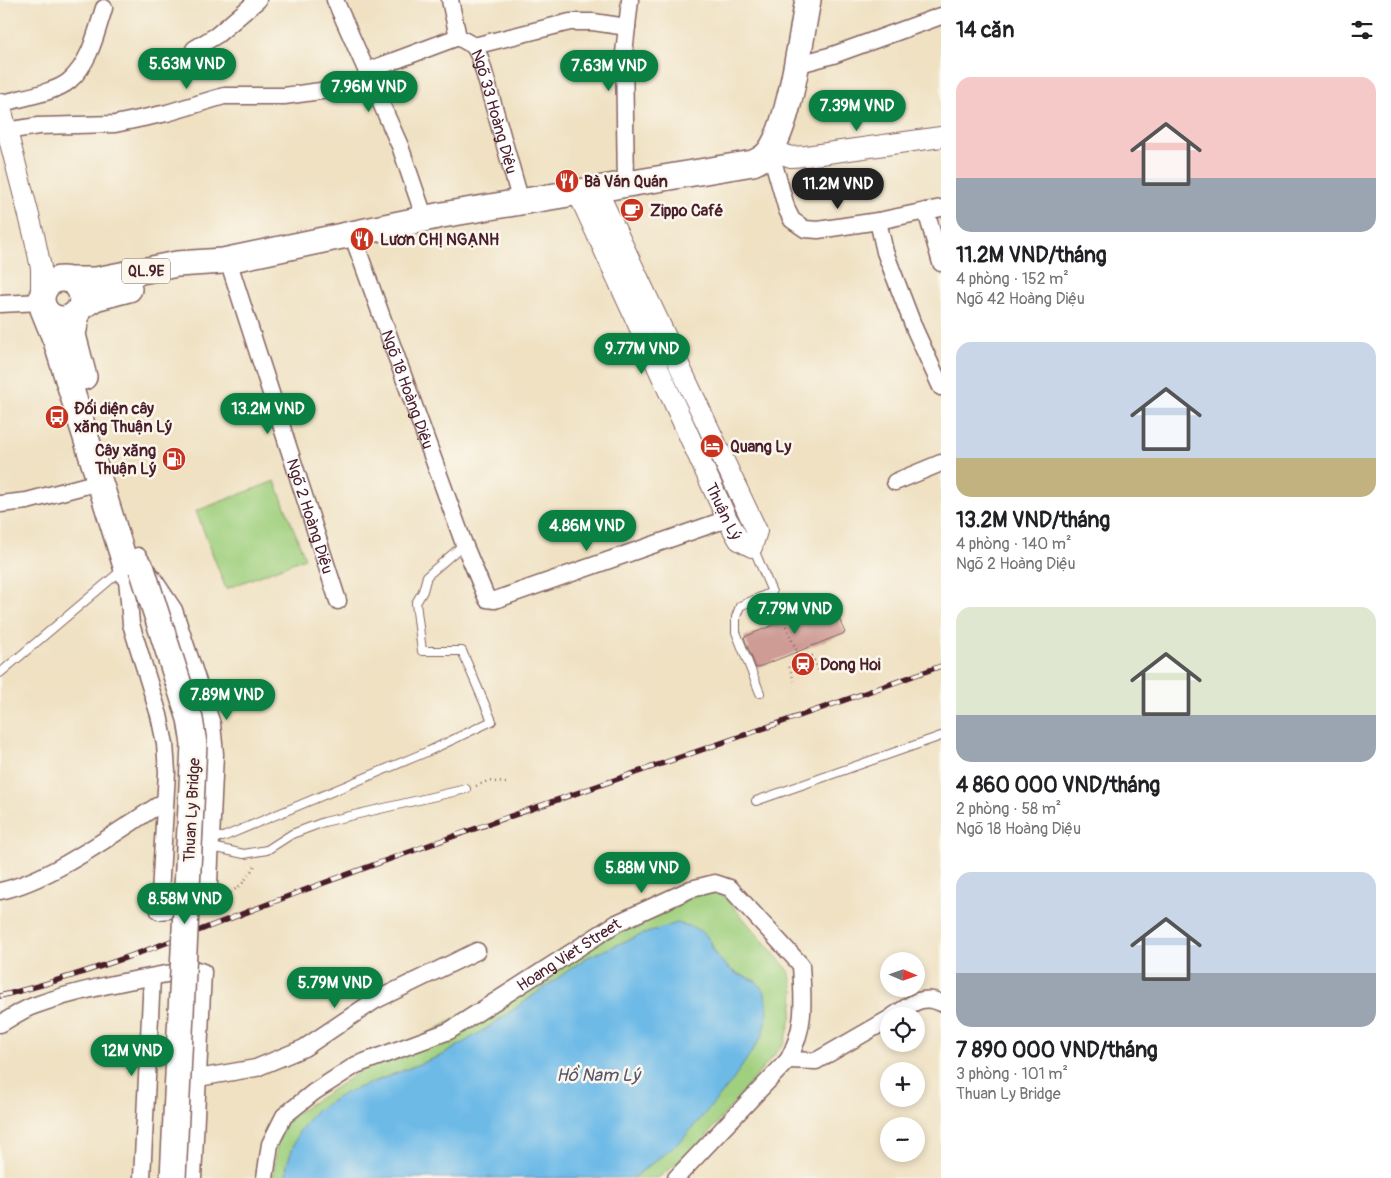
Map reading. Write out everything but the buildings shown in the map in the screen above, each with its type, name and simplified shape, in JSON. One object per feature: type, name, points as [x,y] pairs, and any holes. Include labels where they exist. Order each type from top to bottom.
[{"type":"main road","points":[[770,150],[786,110],[808,0]]},
{"type":"main road","name":"QL.9E","points":[[79,310],[95,298],[179,277],[225,261],[425,219],[754,163],[770,150]]},
{"type":"main road","name":"QL.9E","points":[[65,279],[96,280],[177,264],[225,261]]},
{"type":"main road","points":[[65,279],[79,288],[82,294],[73,328],[75,344],[134,567],[99,482],[42,302],[48,283],[65,279]]},
{"type":"main road","points":[[42,302],[48,314],[60,320],[66,319],[79,310]]},
{"type":"main road","name":"Thuan Ly Bridge","points":[[134,567],[181,741],[159,1178]]},
{"type":"main road","name":"Thuan Ly Bridge","points":[[134,567],[190,719],[194,744],[173,1178]]},
{"type":"street","points":[[194,49],[217,35],[258,0]]},
{"type":"street","points":[[335,0],[400,146],[425,219]]},
{"type":"street","name":"Ngõ 33 Hoàng Diệu","points":[[450,0],[458,37],[474,46],[480,58],[521,202]]},
{"type":"street","points":[[626,185],[624,53],[630,0]]},
{"type":"street","points":[[0,304],[42,302],[41,268],[34,234],[0,104],[57,87],[68,81],[89,53],[104,8]]},
{"type":"street","points":[[796,65],[833,55],[941,16]]},
{"type":"street","points":[[474,46],[570,22],[592,22],[627,27]]},
{"type":"street","points":[[6,131],[38,126],[115,124],[167,113],[224,96],[292,95],[369,77],[458,37]]},
{"type":"street","points":[[770,150],[791,157],[806,156],[941,138]]},
{"type":"street","points":[[770,150],[787,210],[792,220],[805,229],[818,230],[933,210],[941,263]]},
{"type":"street","name":"Thuận Lý","points":[[587,192],[757,531],[752,547],[738,540],[727,519],[587,192]]},
{"type":"street","points":[[878,221],[885,252],[941,387]]},
{"type":"street","points":[[34,234],[48,265],[65,279]]},
{"type":"street","name":"Ngõ 18 Hoàng Diệu","points":[[352,234],[464,544],[487,599],[495,600],[727,519]]},
{"type":"street","name":"Ngõ 2 Hoàng Diệu","points":[[225,261],[338,601]]},
{"type":"street","points":[[895,482],[941,463]]},
{"type":"street","points":[[0,504],[27,501],[99,482]]},
{"type":"street","points":[[134,567],[174,610],[212,724],[215,754],[212,842],[207,905],[159,911],[166,801],[165,744],[159,715],[132,624],[134,567]]},
{"type":"street","points":[[0,891],[22,887],[58,868],[166,801]]},
{"type":"street","name":"Hoang Viet Street","points":[[265,1178],[270,1144],[284,1116],[314,1092],[356,1065],[449,1031],[617,923],[691,889],[715,883],[730,888],[802,965],[804,1014],[798,1043],[788,1060],[676,1178]]},
{"type":"street","points":[[198,1078],[256,1068],[304,1048],[374,1001],[477,951]]},
{"type":"street","points":[[0,1024],[32,1006],[128,980],[194,969],[203,972],[193,1178]]},
{"type":"street","points":[[142,1178],[152,977]]},
{"type":"street","points":[[907,1007],[920,999],[932,998],[941,1003]]},
{"type":"street","points":[[788,1060],[816,1062],[880,1024]]},
{"type":"lane","points":[[212,842],[429,751],[492,721],[462,651],[422,651],[416,602],[423,591],[427,576],[464,544]]},
{"type":"lane","points":[[752,547],[772,592],[740,606],[736,617],[736,632],[760,693]]},
{"type":"lane","points":[[0,673],[134,567]]},
{"type":"lane","points":[[756,801],[941,736]]},
{"type":"lane","points":[[212,842],[244,854],[267,850],[292,834],[324,822],[466,790]]},
{"type":"path","points":[[772,592],[797,652]]},
{"type":"path","points":[[797,652],[812,656],[819,672]]},
{"type":"path","points":[[794,681],[789,666],[797,652]]},
{"type":"path","points":[[466,790],[488,781],[506,783]]},
{"type":"path","points":[[207,905],[226,898],[237,888],[267,850]]},
{"type":"green space","points":[[275,481],[305,558],[226,589],[196,511]]},
{"type":"green space","points":[[713,893],[724,896],[789,971],[794,991],[792,1015],[785,1042],[699,1145],[658,1178],[633,1178],[671,1147],[704,1113],[734,1076],[762,1036],[747,977],[734,972],[724,964],[716,954],[711,942],[677,923],[638,936],[586,958],[489,1027],[443,1055],[345,1093],[287,1164],[286,1178],[273,1178],[277,1143],[285,1124],[295,1114],[361,1071],[602,937],[695,895]]},
{"type":"water","name":"Hồ Nam Lý","points":[[677,923],[693,927],[705,934],[711,942],[713,952],[727,967],[737,974],[756,981],[765,993],[768,1012],[762,1036],[731,1083],[682,1140],[633,1178],[286,1178],[287,1164],[298,1133],[314,1112],[345,1093],[443,1055],[489,1027],[586,958],[638,936]]},
{"type":"railway","points":[[0,996],[82,973],[122,959],[398,856],[941,666]]},
{"type":"place","name":"Bà Ván Quán","points":[[567,181]]},
{"type":"place","name":"Zippo Café","points":[[632,210]]},
{"type":"place","name":"Lươn CHỊ NGẠNH","points":[[362,239]]},
{"type":"place","name":"Đối diện cây xăng Thuận Lý","points":[[57,417]]},
{"type":"place","name":"Quang Ly","points":[[712,446]]},
{"type":"place","name":"Cây xăng Thuận Lý","points":[[174,459]]},
{"type":"place","name":"Dong Hoi","points":[[803,664]]}]
